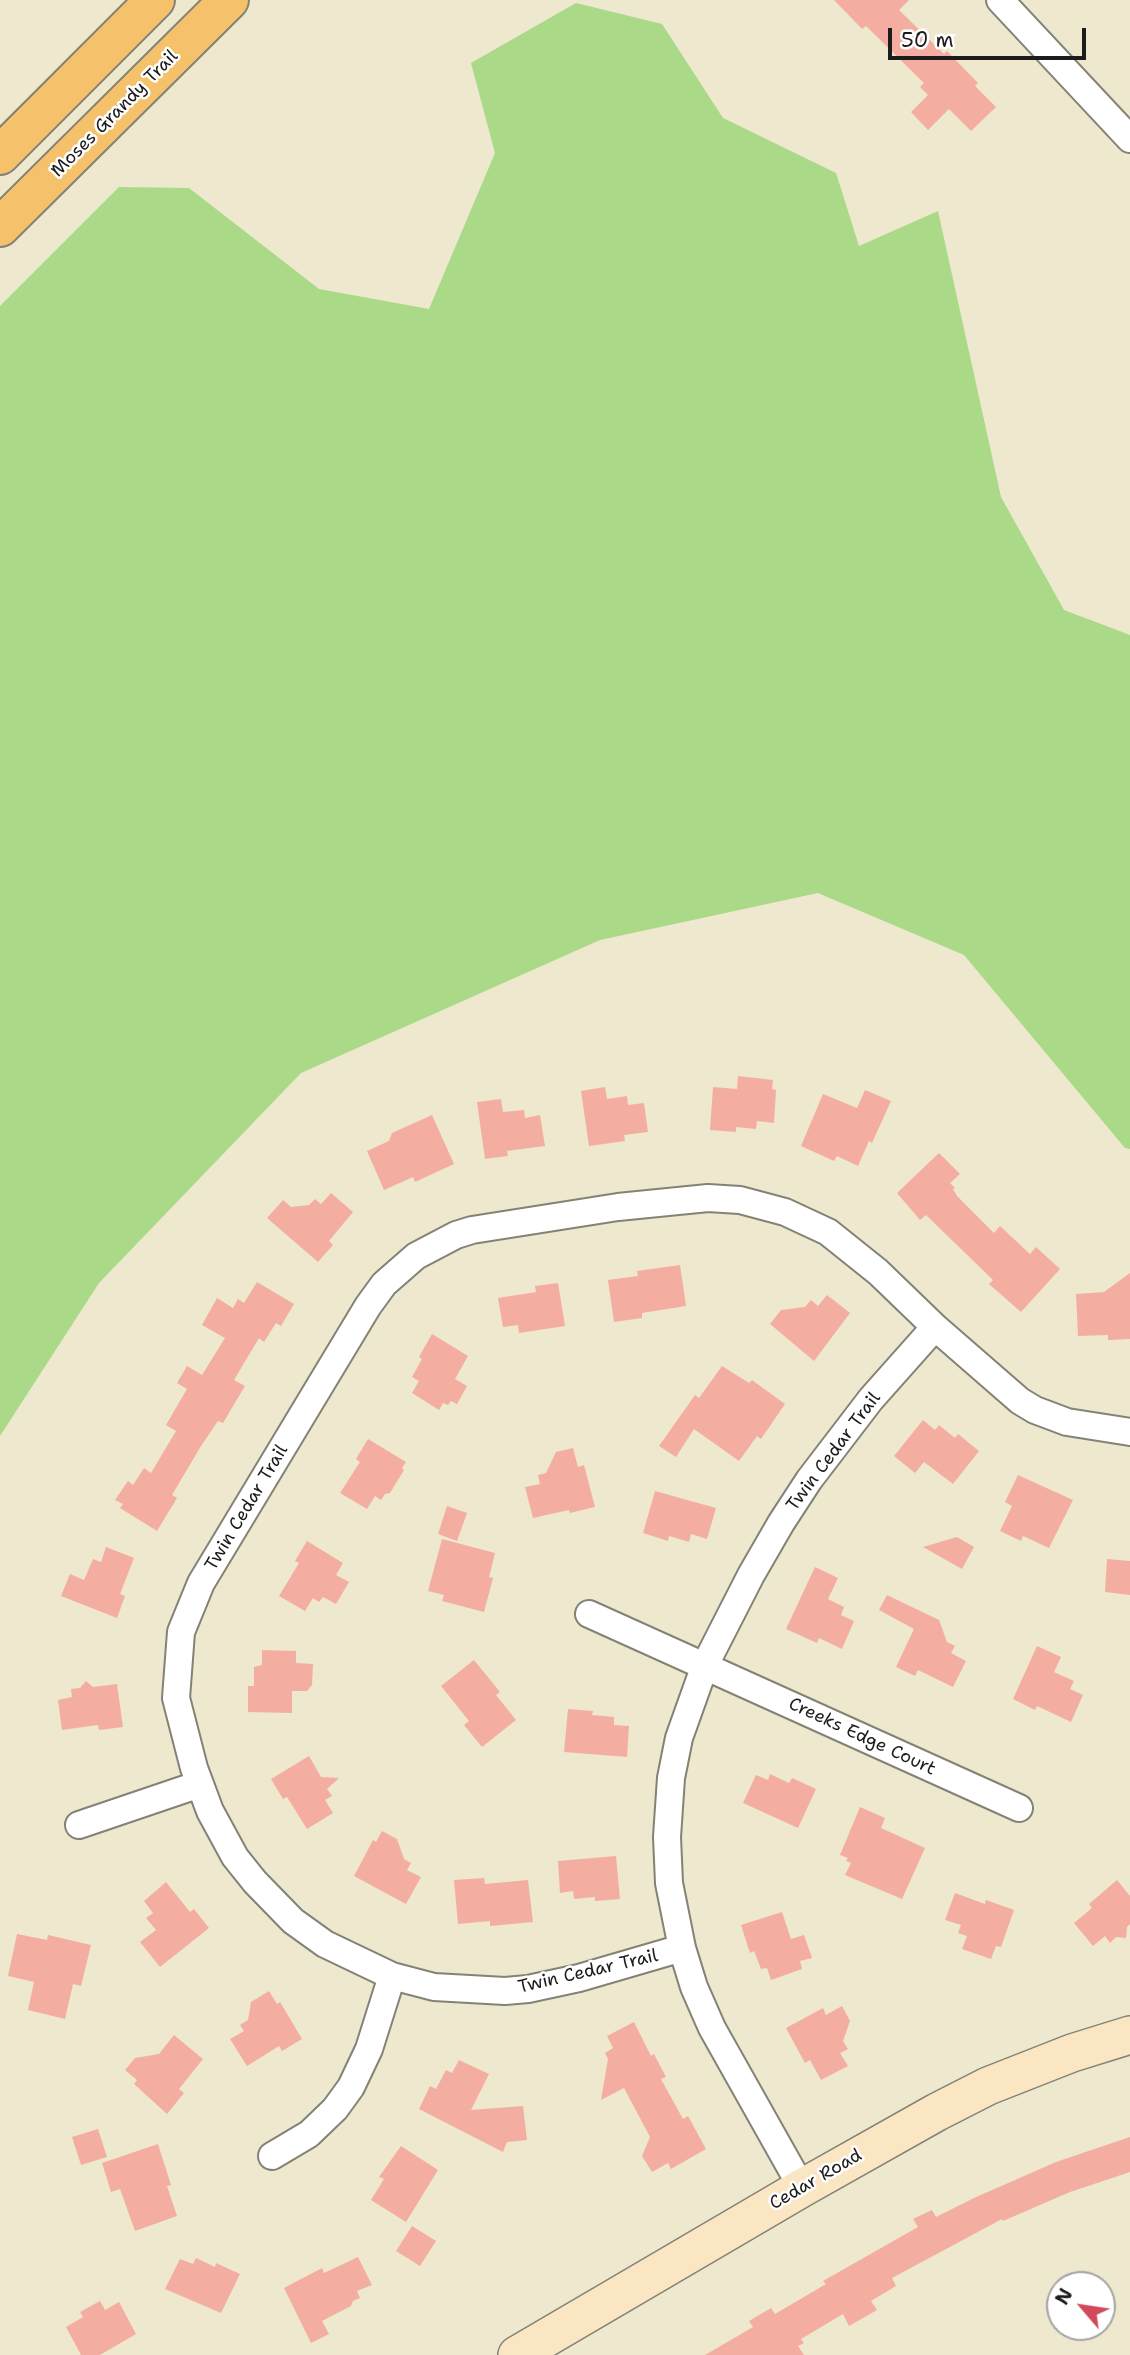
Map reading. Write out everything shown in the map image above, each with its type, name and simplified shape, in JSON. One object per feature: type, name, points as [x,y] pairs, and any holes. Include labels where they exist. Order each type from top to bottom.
[{"type":"main road","points":[[0,155],[155,0]]},
{"type":"main road","name":"Moses Grandy Trail","points":[[0,228],[229,0]]},
{"type":"street","points":[[1000,0],[1130,139]]},
{"type":"street","name":"Twin Cedar Trail","points":[[682,1948],[579,1978],[528,1989],[505,1991],[434,1987],[392,1976],[325,1944],[293,1921],[235,1857],[210,1811],[176,1698],[181,1632],[195,1596],[368,1306],[384,1284],[416,1256],[456,1235],[472,1230],[618,1207],[708,1198],[740,1200],[785,1212],[828,1232],[878,1272],[1007,1391],[1035,1410],[1068,1422],[1130,1432]]},
{"type":"street","name":"Twin Cedar Trail","points":[[802,2188],[712,2028],[694,1987],[682,1948],[669,1883],[667,1837],[671,1778],[679,1738],[705,1665],[751,1575],[808,1480],[871,1399],[935,1326]]},
{"type":"street","name":"Creeks Edge Court","points":[[589,1614],[1018,1808]]},
{"type":"street","points":[[79,1825],[200,1784]]},
{"type":"street","points":[[272,2156],[309,2134],[335,2109],[351,2087],[372,2040],[392,1976]]},
{"type":"street","name":"Cedar Road","points":[[517,2355],[802,2188],[988,2086],[1072,2053],[1130,2035]]},
{"type":"green space","points":[[576,3],[662,24],[723,118],[836,173],[859,246],[938,211],[1001,497],[1064,610],[1130,635],[1130,1149],[1125,1148],[964,955],[818,893],[600,940],[301,1073],[99,1283],[0,1436],[0,306],[119,187],[189,188],[319,289],[429,309],[495,153],[471,63]]},
{"type":"building","points":[[834,0],[909,0],[899,10],[944,54],[947,51],[978,83],[975,86],[996,107],[971,131],[949,109],[928,130],[911,112],[928,95],[920,87],[924,83],[866,26],[862,29]]},
{"type":"building","points":[[738,1076],[773,1080],[772,1089],[776,1090],[774,1123],[757,1121],[756,1129],[736,1127],[736,1132],[710,1130],[713,1087],[737,1089]]},
{"type":"building","points":[[605,1087],[607,1099],[627,1096],[628,1105],[644,1103],[648,1132],[624,1135],[625,1141],[589,1146],[581,1091]]},
{"type":"building","points":[[865,1090],[891,1101],[858,1166],[837,1156],[834,1161],[801,1146],[823,1094],[857,1108]]},
{"type":"building","points":[[501,1099],[503,1112],[524,1110],[525,1118],[540,1115],[545,1146],[507,1151],[508,1156],[485,1159],[477,1102]]},
{"type":"building","points":[[432,1115],[454,1164],[415,1182],[413,1177],[384,1190],[367,1151],[389,1141],[392,1133]]},
{"type":"building","points":[[939,1153],[960,1174],[950,1183],[957,1196],[994,1233],[1000,1226],[1030,1254],[1036,1247],[1060,1269],[1021,1312],[989,1284],[993,1280],[926,1215],[920,1220],[897,1193]]},
{"type":"building","points":[[331,1193],[353,1212],[329,1241],[333,1245],[318,1262],[267,1218],[283,1200],[291,1207],[309,1205],[315,1199],[321,1204]]},
{"type":"building","points":[[680,1265],[686,1306],[642,1313],[642,1318],[614,1322],[608,1280],[638,1276],[637,1271]]},
{"type":"building","points":[[1130,1273],[1130,1339],[1108,1340],[1108,1335],[1078,1336],[1076,1294],[1104,1292]]},
{"type":"building","points":[[257,1282],[294,1304],[281,1326],[276,1323],[264,1342],[259,1338],[234,1380],[245,1386],[223,1423],[218,1421],[201,1446],[172,1495],[177,1498],[157,1531],[120,1508],[123,1504],[115,1500],[128,1481],[133,1485],[144,1468],[151,1473],[176,1431],[166,1425],[187,1389],[177,1383],[187,1366],[202,1375],[225,1338],[202,1325],[217,1298],[233,1308],[238,1299],[244,1303]]},
{"type":"building","points":[[558,1283],[565,1326],[519,1333],[518,1325],[503,1327],[498,1298],[536,1292],[535,1286]]},
{"type":"building","points":[[827,1295],[850,1313],[814,1361],[770,1324],[781,1310],[805,1307],[811,1300],[818,1306]]},
{"type":"building","points":[[432,1334],[468,1356],[455,1379],[467,1386],[457,1404],[451,1401],[448,1405],[443,1403],[439,1410],[412,1393],[419,1381],[412,1377]]},
{"type":"building","points":[[722,1366],[749,1383],[752,1380],[785,1404],[761,1439],[757,1436],[739,1461],[694,1429],[676,1457],[659,1446],[695,1395],[699,1398]]},
{"type":"building","points":[[923,1420],[935,1430],[939,1425],[955,1438],[958,1434],[979,1451],[953,1484],[924,1462],[915,1473],[894,1456]]},
{"type":"building","points":[[368,1439],[406,1462],[390,1493],[385,1494],[381,1500],[375,1496],[367,1509],[340,1493],[360,1462],[356,1459]]},
{"type":"building","points":[[573,1448],[578,1467],[584,1465],[595,1507],[533,1518],[525,1487],[540,1484],[538,1475],[546,1473],[556,1452]]},
{"type":"building","points":[[1018,1475],[1073,1500],[1049,1548],[1023,1536],[1021,1541],[1000,1531],[1012,1506],[1005,1502]]},
{"type":"building","points":[[655,1491],[716,1508],[707,1539],[691,1534],[689,1542],[669,1536],[668,1541],[643,1533]]},
{"type":"building","points":[[447,1506],[467,1513],[457,1541],[438,1534]]},
{"type":"building","points":[[957,1537],[974,1547],[962,1569],[923,1547]]},
{"type":"building","points":[[442,1539],[495,1553],[489,1577],[493,1578],[484,1612],[442,1601],[444,1595],[428,1591]]},
{"type":"building","points":[[307,1541],[343,1563],[336,1575],[349,1582],[336,1604],[323,1597],[319,1602],[313,1598],[305,1611],[279,1596],[299,1563],[295,1561]]},
{"type":"building","points":[[106,1547],[134,1558],[120,1594],[125,1596],[117,1618],[61,1596],[70,1574],[84,1580],[93,1559],[101,1562]]},
{"type":"building","points":[[1107,1559],[1130,1561],[1130,1595],[1105,1592]]},
{"type":"building","points":[[815,1567],[838,1578],[828,1599],[844,1607],[841,1615],[854,1621],[842,1649],[819,1638],[817,1643],[786,1629]]},
{"type":"building","points":[[887,1595],[939,1620],[947,1642],[955,1646],[951,1653],[966,1661],[953,1687],[918,1670],[915,1676],[896,1667],[914,1629],[879,1610]]},
{"type":"building","points":[[1037,1646],[1061,1657],[1054,1672],[1074,1681],[1070,1689],[1083,1695],[1071,1722],[1037,1706],[1035,1710],[1013,1699]]},
{"type":"building","points":[[262,1650],[296,1651],[296,1663],[313,1664],[312,1685],[307,1691],[292,1691],[292,1713],[248,1712],[248,1686],[254,1686],[254,1667],[262,1665]]},
{"type":"building","points":[[474,1660],[500,1692],[496,1695],[516,1720],[482,1747],[464,1725],[469,1721],[441,1686]]},
{"type":"building","points":[[86,1681],[93,1687],[117,1684],[123,1727],[99,1730],[98,1725],[62,1730],[58,1700],[72,1697],[71,1689],[80,1688]]},
{"type":"building","points":[[568,1709],[593,1711],[592,1715],[614,1717],[614,1725],[629,1726],[627,1757],[564,1752]]},
{"type":"building","points":[[309,1756],[321,1777],[339,1778],[327,1789],[332,1796],[325,1800],[333,1813],[307,1829],[287,1797],[283,1799],[271,1779]]},
{"type":"building","points":[[770,1774],[789,1783],[792,1778],[816,1789],[798,1828],[743,1803],[756,1775],[768,1780]]},
{"type":"building","points":[[860,1807],[885,1818],[881,1828],[925,1848],[902,1899],[845,1875],[851,1863],[846,1861],[848,1858],[840,1855]]},
{"type":"building","points":[[382,1831],[397,1839],[404,1859],[411,1863],[407,1870],[421,1877],[406,1904],[354,1876],[373,1840],[376,1842]]},
{"type":"building","points":[[616,1856],[620,1899],[574,1899],[573,1891],[560,1893],[558,1861]]},
{"type":"building","points":[[484,1878],[485,1884],[528,1880],[533,1922],[490,1926],[490,1921],[458,1924],[454,1880]]},
{"type":"building","points":[[1117,1880],[1130,1896],[1130,1924],[1126,1938],[1116,1937],[1110,1943],[1105,1936],[1093,1946],[1074,1923],[1092,1908],[1089,1904]]},
{"type":"building","points":[[166,1882],[190,1912],[194,1909],[209,1928],[160,1967],[140,1942],[156,1930],[146,1918],[153,1913],[144,1901]]},
{"type":"building","points":[[955,1893],[985,1904],[986,1900],[1014,1910],[1001,1947],[996,1946],[991,1959],[962,1949],[967,1936],[958,1933],[961,1925],[945,1920]]},
{"type":"building","points":[[782,1912],[791,1939],[804,1935],[812,1958],[800,1961],[802,1969],[771,1980],[767,1968],[761,1969],[754,1951],[750,1953],[741,1925]]},
{"type":"building","points":[[17,1934],[47,1940],[48,1935],[91,1945],[81,1986],[73,1984],[65,2019],[28,2010],[34,1982],[8,1976]]},
{"type":"building","points":[[269,1991],[277,2004],[280,2002],[302,2039],[282,2051],[279,2046],[247,2066],[230,2039],[244,2031],[240,2025],[248,2020],[251,2002]]},
{"type":"building","points":[[842,2006],[850,2021],[843,2041],[848,2049],[840,2053],[848,2066],[821,2080],[810,2060],[805,2063],[786,2028],[823,2008],[826,2015]]},
{"type":"building","points":[[634,2022],[651,2056],[654,2054],[666,2077],[661,2079],[683,2119],[688,2116],[706,2149],[671,2169],[668,2163],[652,2172],[642,2156],[650,2137],[624,2088],[601,2100],[608,2059],[605,2053],[613,2048],[607,2036]]},
{"type":"building","points":[[174,2035],[203,2059],[179,2089],[184,2093],[167,2114],[134,2084],[137,2080],[125,2070],[135,2058],[159,2054]]},
{"type":"building","points":[[459,2060],[489,2074],[471,2110],[523,2106],[527,2140],[507,2142],[503,2152],[419,2109],[430,2086],[436,2089],[446,2070],[452,2073]]},
{"type":"building","points":[[98,2129],[107,2157],[81,2165],[72,2137]]},
{"type":"building","points":[[1130,2137],[1130,2172],[1070,2192],[1003,2221],[1002,2219],[892,2278],[896,2286],[871,2301],[877,2310],[849,2326],[843,2314],[801,2339],[804,2343],[798,2346],[804,2355],[705,2355],[753,2327],[749,2321],[771,2308],[775,2314],[826,2284],[823,2281],[918,2227],[913,2219],[932,2210],[936,2217],[1056,2162]]},
{"type":"building","points":[[158,2144],[171,2185],[167,2186],[177,2216],[135,2231],[120,2189],[111,2192],[102,2163]]},
{"type":"building","points":[[401,2146],[438,2170],[406,2222],[371,2200],[384,2179],[379,2177]]},
{"type":"building","points":[[412,2226],[436,2241],[420,2266],[396,2251]]},
{"type":"building","points":[[358,2257],[372,2285],[357,2291],[360,2298],[353,2301],[351,2306],[322,2321],[329,2334],[311,2343],[284,2288],[322,2268],[324,2273]]},
{"type":"building","points":[[196,2258],[215,2267],[216,2263],[240,2274],[221,2313],[165,2289],[180,2259],[193,2264]]},
{"type":"building","points":[[100,2301],[105,2310],[119,2302],[136,2334],[100,2355],[81,2355],[66,2327],[83,2317],[80,2312]]}]
